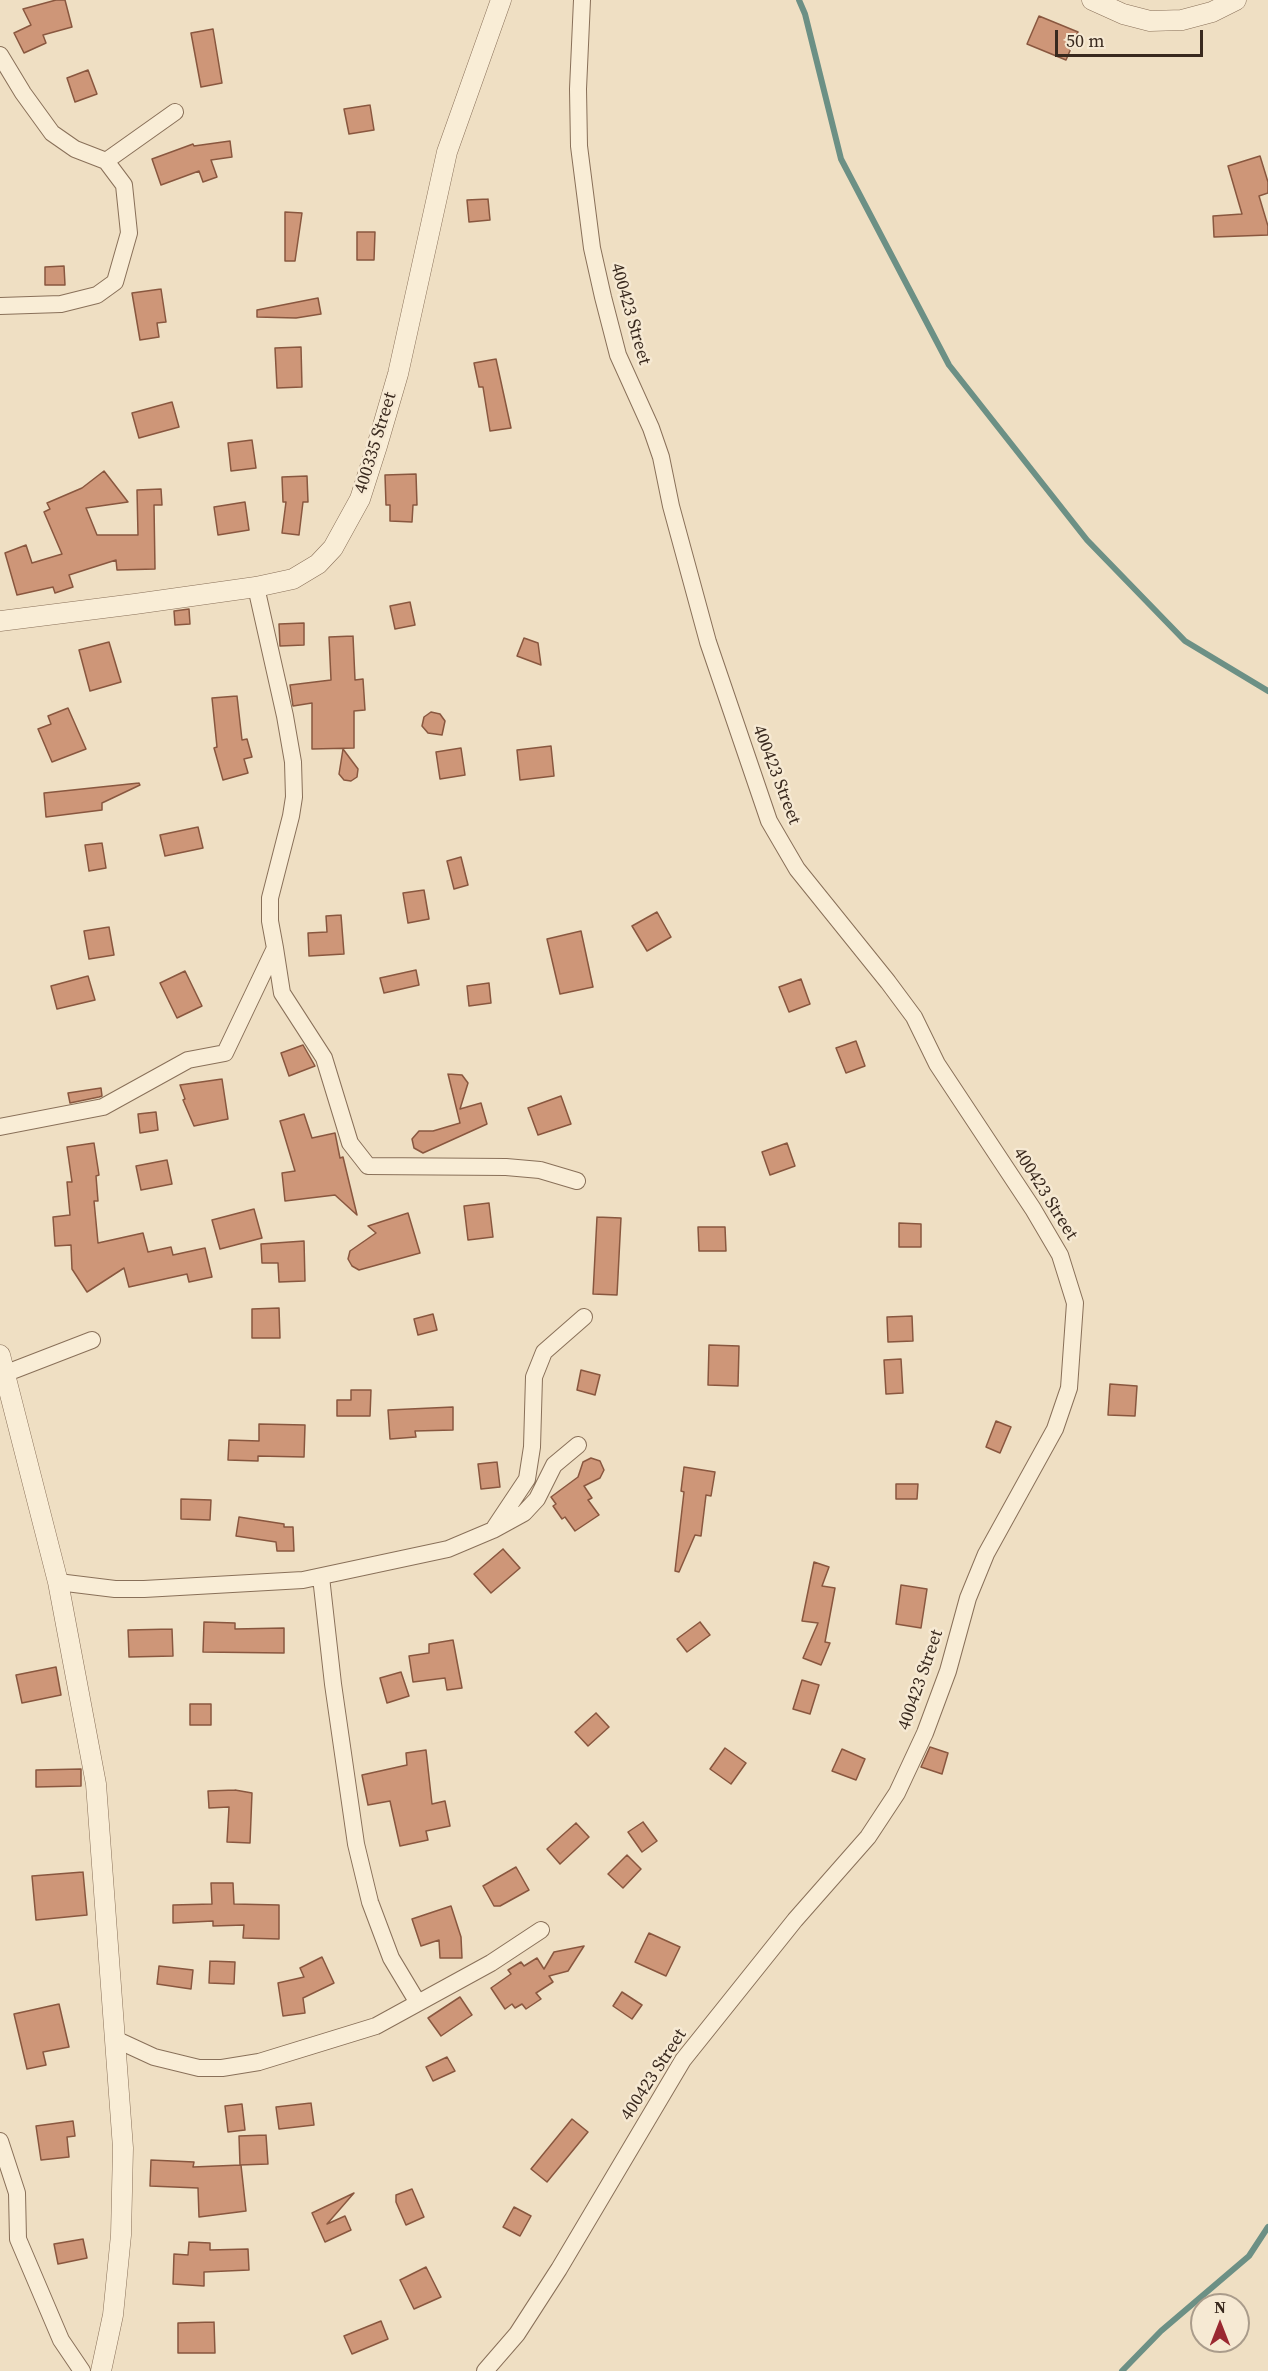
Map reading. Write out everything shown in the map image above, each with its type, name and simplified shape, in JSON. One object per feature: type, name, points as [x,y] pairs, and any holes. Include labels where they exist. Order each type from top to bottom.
[{"type":"street","name":"400335 Street","points":[[0,621],[256,587],[293,579],[318,564],[333,548],[360,499],[398,374],[447,152],[501,0]]},
{"type":"street","name":"400423 Street","points":[[485,2371],[517,2334],[560,2269],[683,2060],[781,1938],[868,1837],[897,1793],[925,1733],[948,1671],[968,1598],[986,1554],[1055,1429],[1069,1388],[1075,1303],[1060,1255],[1034,1209],[937,1064],[914,1017],[888,981],[797,869],[769,821],[708,642],[671,506],[661,457],[651,428],[618,355],[603,297],[592,248],[579,146],[578,89],[582,0]]},
{"type":"street","points":[[1092,0],[1123,14],[1150,21],[1192,17],[1212,12],[1236,0]]},
{"type":"street","points":[[0,55],[52,134],[75,149],[106,161],[124,185],[129,233],[115,282],[97,295],[61,304],[0,306]]},
{"type":"street","points":[[106,161],[176,112]]},
{"type":"street","points":[[256,587],[293,762],[294,786],[291,816],[270,897],[270,921],[274,948],[282,993],[324,1058],[350,1143],[368,1166],[506,1167],[540,1170],[577,1181]]},
{"type":"street","points":[[0,1127],[103,1107],[188,1060],[225,1053],[274,948]]},
{"type":"street","points":[[493,1530],[527,1479],[532,1447],[534,1377],[544,1352],[584,1317]]},
{"type":"street","points":[[4,1374],[92,1340]]},
{"type":"street","points":[[0,1355],[58,1582],[96,1784],[123,2148],[121,2235],[112,2315],[101,2371]]},
{"type":"street","points":[[58,1582],[115,1589],[144,1589],[321,1577],[448,1549],[493,1530],[524,1513],[537,1498],[554,1465],[578,1445]]},
{"type":"street","points":[[321,1577],[333,1684],[356,1844],[370,1902],[392,1958],[418,2003]]},
{"type":"street","points":[[115,2039],[154,2057],[199,2068],[222,2068],[259,2062],[314,2047],[376,2026],[491,1963],[541,1930]]},
{"type":"street","points":[[0,2141],[17,2193],[18,2239],[61,2340],[82,2371]]},
{"type":"building","points":[[56,0],[65,0],[72,27],[43,35],[46,43],[24,53],[14,33],[31,25],[23,9]]},
{"type":"building","points":[[1039,16],[1078,32],[1066,60],[1027,44]]},
{"type":"building","points":[[213,29],[222,83],[201,87],[191,33]]},
{"type":"building","points":[[88,70],[97,94],[75,102],[67,78]]},
{"type":"building","points":[[370,105],[374,130],[349,134],[344,109]]},
{"type":"building","points":[[230,141],[232,157],[211,160],[217,177],[203,182],[199,171],[161,185],[152,159],[193,144],[194,146]]},
{"type":"building","points":[[1260,156],[1268,182],[1268,193],[1259,196],[1268,226],[1268,235],[1214,237],[1213,216],[1242,214],[1228,166]]},
{"type":"building","points":[[488,199],[490,220],[469,222],[467,200]]},
{"type":"building","points":[[285,212],[302,213],[295,261],[285,261]]},
{"type":"building","points":[[357,232],[375,232],[374,260],[357,260]]},
{"type":"building","points":[[64,266],[65,285],[45,285],[45,267]]},
{"type":"building","points":[[161,289],[166,322],[157,323],[159,337],[140,340],[132,293]]},
{"type":"building","points":[[318,298],[321,314],[296,318],[257,317],[257,310]]},
{"type":"building","points":[[301,347],[302,387],[277,388],[275,348]]},
{"type":"building","points":[[496,359],[511,428],[490,431],[483,387],[479,387],[474,363]]},
{"type":"building","points":[[172,402],[179,427],[139,438],[132,413]]},
{"type":"building","points":[[252,440],[256,468],[231,471],[228,443]]},
{"type":"building","points":[[104,471],[128,502],[86,508],[97,535],[138,535],[137,490],[161,489],[162,505],[154,505],[155,569],[117,570],[116,560],[69,575],[73,587],[55,593],[53,587],[17,595],[5,553],[26,545],[32,563],[62,554],[44,512],[50,509],[47,503],[82,488]]},
{"type":"building","points":[[416,474],[417,505],[413,505],[412,522],[390,521],[390,505],[386,505],[385,475]]},
{"type":"building","points":[[307,476],[308,502],[303,502],[299,535],[282,533],[286,502],[283,502],[282,477]]},
{"type":"building","points":[[245,502],[249,530],[218,535],[214,507]]},
{"type":"building","points":[[410,602],[415,625],[395,629],[390,606]]},
{"type":"building","points":[[189,609],[190,624],[175,625],[174,611]]},
{"type":"building","points":[[304,623],[304,645],[280,646],[279,624]]},
{"type":"building","points":[[353,636],[355,680],[363,679],[365,710],[354,711],[354,748],[312,749],[312,703],[293,706],[290,685],[331,680],[329,637]]},
{"type":"building","points":[[524,638],[538,643],[541,665],[517,656]]},
{"type":"building","points":[[109,642],[121,682],[90,691],[79,650]]},
{"type":"building","points":[[237,696],[242,740],[247,739],[252,757],[244,759],[248,773],[223,780],[214,748],[217,747],[212,698]]},
{"type":"building","points":[[68,708],[86,749],[52,762],[38,729],[51,724],[48,716]]},
{"type":"building","points":[[431,712],[440,714],[445,721],[442,735],[428,733],[422,726],[424,717]]},
{"type":"building","points":[[551,746],[554,776],[520,780],[517,750]]},
{"type":"building","points":[[461,748],[465,775],[440,779],[436,752]]},
{"type":"building","points":[[343,749],[358,769],[357,777],[351,781],[344,780],[339,774]]},
{"type":"building","points":[[139,783],[140,785],[102,803],[102,810],[46,817],[44,793]]},
{"type":"building","points":[[198,827],[203,848],[165,856],[160,835]]},
{"type":"building","points":[[102,843],[106,868],[89,871],[85,845]]},
{"type":"building","points":[[461,857],[468,885],[454,889],[447,861]]},
{"type":"building","points":[[424,890],[429,919],[408,923],[403,893]]},
{"type":"building","points":[[657,912],[671,937],[647,951],[632,926]]},
{"type":"building","points":[[341,915],[344,954],[309,956],[308,933],[327,932],[326,916]]},
{"type":"building","points":[[109,927],[114,955],[89,959],[84,931]]},
{"type":"building","points":[[581,931],[593,987],[560,994],[547,939]]},
{"type":"building","points":[[416,970],[419,985],[384,993],[380,978]]},
{"type":"building","points":[[185,971],[202,1006],[177,1018],[160,983]]},
{"type":"building","points":[[88,976],[95,1000],[57,1009],[51,986]]},
{"type":"building","points":[[801,979],[810,1004],[789,1012],[779,987]]},
{"type":"building","points":[[489,983],[491,1003],[469,1006],[467,986]]},
{"type":"building","points":[[856,1041],[865,1066],[846,1073],[836,1048]]},
{"type":"building","points":[[303,1045],[315,1066],[289,1076],[281,1053]]},
{"type":"building","points":[[448,1074],[462,1075],[468,1083],[460,1109],[481,1103],[487,1124],[423,1153],[414,1148],[412,1139],[419,1131],[433,1131],[460,1123]]},
{"type":"building","points":[[222,1079],[228,1119],[194,1126],[183,1100],[185,1099],[180,1085]]},
{"type":"building","points":[[101,1088],[102,1096],[70,1103],[68,1093]]},
{"type":"building","points":[[561,1096],[571,1124],[538,1135],[528,1108]]},
{"type":"building","points":[[156,1112],[158,1130],[140,1133],[138,1114]]},
{"type":"building","points":[[304,1114],[312,1138],[335,1133],[357,1215],[335,1195],[285,1201],[282,1173],[295,1171],[280,1121]]},
{"type":"building","points":[[94,1143],[99,1175],[96,1176],[98,1201],[94,1201],[98,1243],[143,1233],[148,1252],[171,1247],[173,1255],[205,1248],[212,1277],[189,1282],[187,1274],[129,1287],[124,1268],[87,1292],[72,1269],[71,1245],[55,1246],[53,1217],[70,1215],[67,1182],[72,1182],[67,1147]]},
{"type":"building","points":[[787,1143],[795,1166],[770,1175],[762,1152]]},
{"type":"building","points":[[167,1160],[172,1184],[141,1190],[136,1166]]},
{"type":"building","points":[[489,1203],[493,1237],[468,1240],[464,1206]]},
{"type":"building","points":[[254,1209],[262,1238],[220,1249],[212,1220]]},
{"type":"building","points":[[408,1213],[420,1253],[359,1270],[352,1266],[348,1259],[350,1251],[376,1233],[368,1226]]},
{"type":"building","points":[[597,1217],[621,1218],[617,1295],[593,1294]]},
{"type":"building","points":[[899,1223],[921,1224],[921,1247],[899,1247]]},
{"type":"building","points":[[698,1227],[725,1227],[726,1251],[699,1251]]},
{"type":"building","points":[[304,1241],[305,1281],[279,1282],[278,1263],[262,1263],[261,1244]]},
{"type":"building","points":[[279,1308],[280,1338],[252,1338],[252,1309]]},
{"type":"building","points":[[433,1314],[437,1330],[418,1335],[414,1319]]},
{"type":"building","points":[[912,1316],[913,1341],[888,1342],[887,1317]]},
{"type":"building","points":[[709,1345],[739,1346],[738,1386],[708,1385]]},
{"type":"building","points":[[901,1359],[903,1393],[886,1394],[884,1360]]},
{"type":"building","points":[[581,1370],[600,1375],[595,1395],[577,1390]]},
{"type":"building","points":[[1110,1384],[1137,1386],[1135,1416],[1108,1415]]},
{"type":"building","points":[[351,1390],[371,1390],[370,1416],[337,1416],[337,1400],[351,1400]]},
{"type":"building","points":[[453,1407],[453,1430],[415,1431],[416,1437],[390,1439],[388,1410]]},
{"type":"building","points":[[996,1421],[1011,1427],[1000,1453],[986,1447]]},
{"type":"building","points":[[259,1424],[305,1425],[304,1457],[258,1456],[258,1461],[228,1460],[229,1440],[259,1441]]},
{"type":"building","points":[[591,1458],[600,1461],[604,1470],[600,1478],[584,1486],[592,1498],[588,1500],[599,1515],[575,1531],[565,1517],[562,1519],[553,1506],[556,1504],[551,1497],[578,1477],[583,1462]]},
{"type":"building","points":[[497,1462],[500,1487],[481,1489],[478,1464]]},
{"type":"building","points":[[684,1467],[715,1472],[711,1496],[706,1495],[701,1536],[695,1535],[679,1572],[675,1571],[684,1492],[681,1491]]},
{"type":"building","points":[[896,1484],[918,1484],[917,1499],[896,1499]]},
{"type":"building","points":[[181,1499],[211,1500],[210,1520],[181,1519]]},
{"type":"building","points":[[239,1517],[293,1527],[294,1551],[277,1551],[276,1542],[236,1536]]},
{"type":"building","points":[[503,1549],[520,1568],[491,1593],[474,1574]]},
{"type":"building","points":[[814,1562],[829,1567],[822,1586],[835,1588],[825,1642],[830,1643],[821,1665],[803,1658],[818,1623],[802,1621]]},
{"type":"building","points":[[901,1585],[927,1589],[921,1628],[896,1624]]},
{"type":"building","points":[[204,1622],[235,1623],[235,1629],[284,1628],[284,1653],[203,1652]]},
{"type":"building","points":[[700,1622],[710,1635],[687,1652],[677,1639]]},
{"type":"building","points":[[172,1629],[173,1656],[129,1657],[128,1630]]},
{"type":"building","points":[[453,1640],[462,1688],[447,1690],[445,1678],[413,1682],[409,1656],[429,1653],[429,1644]]},
{"type":"building","points":[[56,1667],[61,1695],[22,1703],[16,1675]]},
{"type":"building","points":[[401,1672],[409,1696],[387,1703],[380,1678]]},
{"type":"building","points":[[802,1680],[819,1685],[810,1714],[793,1709]]},
{"type":"building","points":[[190,1704],[211,1704],[211,1725],[190,1725]]},
{"type":"building","points":[[596,1713],[609,1727],[588,1746],[575,1732]]},
{"type":"building","points":[[930,1747],[948,1753],[942,1774],[921,1767]]},
{"type":"building","points":[[725,1748],[746,1763],[731,1784],[710,1769]]},
{"type":"building","points":[[842,1749],[865,1759],[856,1780],[832,1771]]},
{"type":"building","points":[[426,1750],[432,1804],[445,1801],[450,1826],[426,1831],[428,1840],[400,1846],[390,1801],[368,1805],[362,1775],[407,1765],[406,1753]]},
{"type":"building","points":[[81,1769],[81,1786],[36,1787],[36,1770]]},
{"type":"building","points":[[235,1790],[252,1793],[250,1843],[227,1842],[229,1807],[209,1808],[208,1791]]},
{"type":"building","points":[[643,1822],[657,1841],[642,1852],[628,1832]]},
{"type":"building","points":[[576,1823],[589,1837],[560,1864],[547,1849]]},
{"type":"building","points":[[627,1855],[641,1869],[623,1888],[608,1874]]},
{"type":"building","points":[[516,1867],[529,1890],[500,1906],[494,1906],[483,1886]]},
{"type":"building","points":[[83,1872],[87,1915],[36,1920],[32,1876]]},
{"type":"building","points":[[211,1883],[233,1883],[234,1904],[279,1905],[279,1939],[243,1938],[244,1925],[213,1926],[213,1921],[173,1923],[173,1905],[212,1904]]},
{"type":"building","points":[[451,1906],[461,1937],[462,1958],[440,1958],[439,1940],[421,1946],[412,1919]]},
{"type":"building","points":[[649,1933],[680,1947],[666,1976],[635,1962]]},
{"type":"building","points":[[584,1946],[568,1971],[549,1976],[553,1982],[536,1993],[541,1999],[526,2009],[522,2004],[515,2008],[512,2004],[505,2009],[491,1988],[511,1974],[508,1970],[521,1962],[524,1966],[537,1958],[544,1969],[554,1952]]},
{"type":"building","points":[[322,1957],[334,1983],[303,1998],[305,2013],[283,2016],[278,1983],[304,1977],[300,1968]]},
{"type":"building","points":[[210,1961],[235,1962],[234,1984],[209,1983]]},
{"type":"building","points":[[159,1966],[193,1970],[191,1989],[157,1984]]},
{"type":"building","points":[[622,1992],[642,2005],[632,2019],[613,2006]]},
{"type":"building","points":[[460,1997],[472,2015],[441,2036],[428,2018]]},
{"type":"building","points":[[59,2004],[69,2047],[43,2052],[46,2065],[27,2069],[14,2014]]},
{"type":"building","points":[[447,2057],[455,2071],[433,2081],[426,2067]]},
{"type":"building","points":[[311,2103],[314,2125],[279,2129],[276,2107]]},
{"type":"building","points":[[242,2104],[245,2130],[228,2132],[225,2106]]},
{"type":"building","points":[[572,2119],[588,2132],[547,2182],[531,2169]]},
{"type":"building","points":[[73,2121],[75,2136],[67,2137],[69,2157],[41,2160],[36,2126]]},
{"type":"building","points":[[266,2135],[268,2164],[240,2165],[239,2136]]},
{"type":"building","points":[[151,2160],[194,2162],[193,2167],[241,2165],[246,2211],[199,2217],[198,2188],[150,2186]]},
{"type":"building","points":[[412,2189],[424,2217],[406,2225],[396,2202],[396,2195]]},
{"type":"building","points":[[354,2193],[327,2224],[345,2216],[351,2230],[325,2242],[312,2213]]},
{"type":"building","points":[[514,2207],[531,2216],[520,2236],[503,2227]]},
{"type":"building","points":[[83,2239],[87,2258],[58,2264],[54,2244]]},
{"type":"building","points":[[189,2242],[210,2243],[210,2250],[248,2249],[249,2270],[204,2272],[204,2286],[173,2284],[174,2254],[188,2255]]},
{"type":"building","points":[[426,2267],[441,2297],[414,2309],[400,2280]]},
{"type":"building","points":[[381,2321],[388,2339],[352,2354],[344,2336]]},
{"type":"building","points":[[214,2322],[215,2353],[178,2353],[178,2323]]},
{"type":"waterway","points":[[799,0],[805,14],[841,159],[949,365],[1087,540],[1185,641],[1268,691]]},
{"type":"waterway","points":[[1122,2371],[1161,2331],[1249,2256],[1268,2227]]}]
